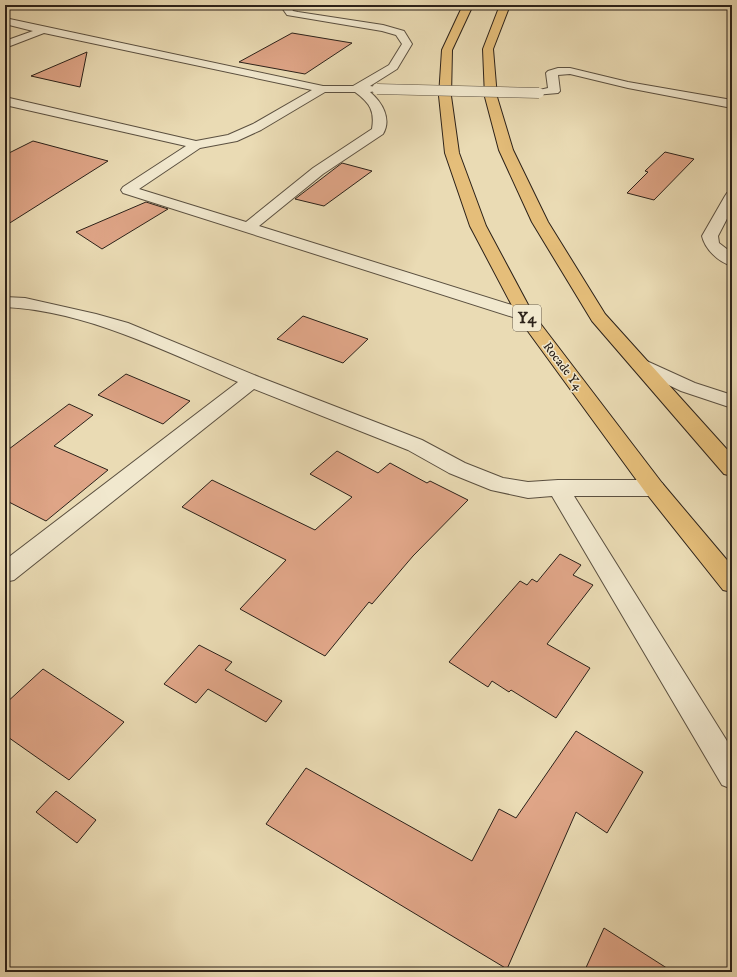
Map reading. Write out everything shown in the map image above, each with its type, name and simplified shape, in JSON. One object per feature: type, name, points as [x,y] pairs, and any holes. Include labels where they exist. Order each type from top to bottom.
[{"type":"highway","name":"Rocade Y4","points":[[468,5],[447,50],[445,96],[452,153],[478,226],[525,315],[654,488],[732,583]]},
{"type":"highway","points":[[505,5],[488,49],[491,97],[506,150],[540,222],[598,317],[732,469]]},
{"type":"street","points":[[285,5],[284,6],[290,13],[298,15],[383,28],[400,33],[407,44],[393,67],[356,88]]},
{"type":"street","points":[[5,21],[323,89],[356,88],[539,93],[554,91],[552,73],[558,71],[570,71],[628,85],[732,104]]},
{"type":"street","points":[[5,45],[42,30]]},
{"type":"street","points":[[248,228],[318,171],[378,131],[381,118],[375,102],[356,88]]},
{"type":"street","points":[[5,101],[196,145],[232,138],[257,127],[323,89]]},
{"type":"street","points":[[196,145],[174,162],[128,190],[357,264],[525,315]]},
{"type":"street","points":[[732,196],[710,236],[712,245],[732,261]]},
{"type":"street","points":[[5,302],[25,303],[116,325],[252,381],[415,445],[457,468],[499,485],[528,490],[558,488],[654,488]]},
{"type":"street","points":[[640,364],[688,386],[732,402]]},
{"type":"street","points":[[5,573],[252,381]]},
{"type":"street","points":[[558,488],[732,775]]},
{"type":"building","points":[[292,33],[352,43],[305,74],[239,62]]},
{"type":"building","points":[[87,52],[80,87],[31,76]]},
{"type":"building","points":[[33,141],[108,161],[5,226],[5,155]]},
{"type":"building","points":[[665,152],[694,159],[654,200],[627,193],[648,172],[645,171]]},
{"type":"building","points":[[342,163],[372,171],[324,206],[295,199]]},
{"type":"building","points":[[146,202],[168,209],[102,249],[76,232]]},
{"type":"building","points":[[303,316],[368,339],[343,363],[277,339]]},
{"type":"building","points":[[126,374],[190,401],[163,424],[98,395]]},
{"type":"building","points":[[69,404],[93,415],[54,446],[108,470],[46,521],[5,500],[5,452]]},
{"type":"building","points":[[337,451],[378,473],[390,463],[427,483],[430,481],[468,500],[413,556],[372,604],[369,602],[325,656],[240,609],[286,560],[182,507],[212,480],[315,530],[352,497],[310,474]]},
{"type":"building","points":[[560,554],[581,565],[573,575],[593,585],[547,644],[590,668],[556,718],[511,690],[509,692],[492,681],[488,687],[449,662],[520,581],[527,585],[532,579],[537,582]]},
{"type":"building","points":[[199,645],[232,662],[225,670],[282,701],[266,722],[208,689],[196,703],[164,684]]},
{"type":"building","points":[[43,669],[124,722],[69,780],[5,735],[5,704]]},
{"type":"building","points":[[576,731],[643,772],[607,833],[576,812],[507,969],[266,824],[306,768],[472,861],[499,809],[516,818]]},
{"type":"building","points":[[56,791],[96,820],[77,843],[36,812]]},
{"type":"building","points":[[604,928],[673,972],[584,972]]}]
